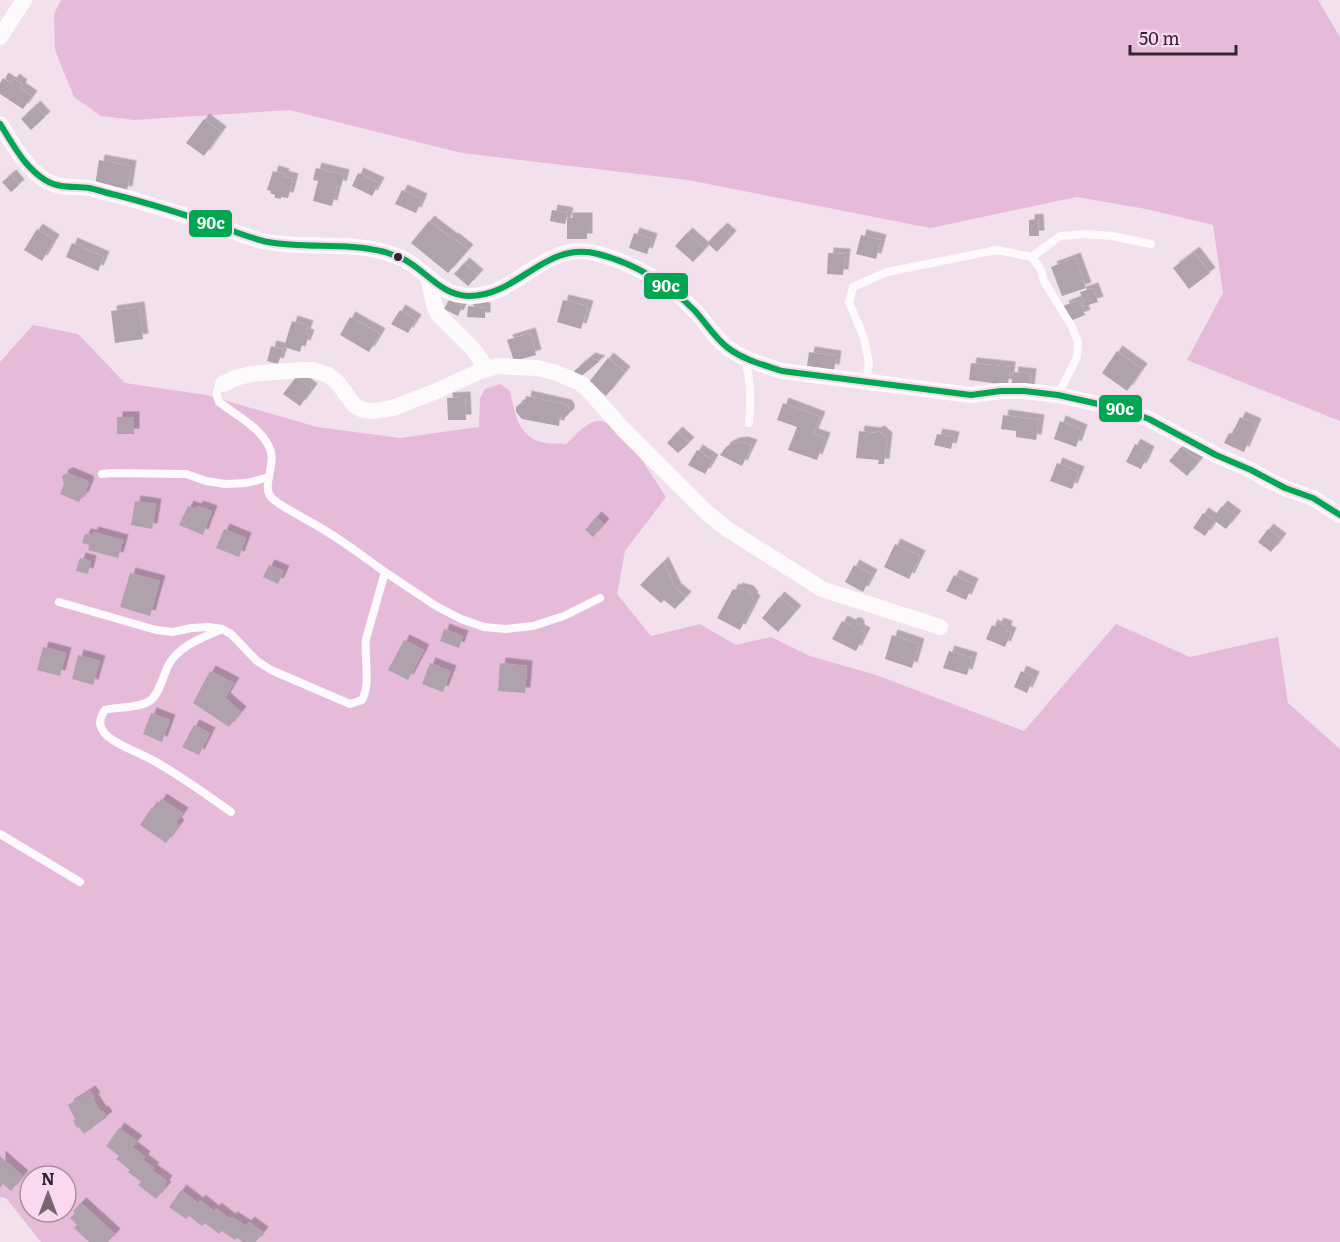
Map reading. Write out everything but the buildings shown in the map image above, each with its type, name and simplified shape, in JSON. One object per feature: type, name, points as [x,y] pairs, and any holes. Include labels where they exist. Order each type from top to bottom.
[{"type":"street","points":[[0,37],[24,0]]},
{"type":"street","points":[[0,124],[31,168],[40,177],[62,187],[89,188],[135,200],[268,242],[364,248],[383,252],[408,261],[447,292],[458,296],[483,296],[495,292],[554,256],[566,252],[595,253],[628,265],[675,291],[728,348],[745,358],[782,371],[971,395],[1023,391],[1058,395],[1121,409],[1149,419],[1216,455],[1285,488],[1313,498],[1340,515]]},
{"type":"street","points":[[428,277],[438,314],[474,350],[487,369]]},
{"type":"street","points":[[223,384],[251,374],[314,370],[328,375],[337,382],[354,405],[363,410],[372,411],[393,408],[498,366],[537,368],[554,372],[580,383],[590,392],[622,428],[706,512],[727,529],[822,589],[940,627]]},
{"type":"lane","points":[[1032,257],[1060,236],[1086,234],[1112,236],[1151,244]]},
{"type":"lane","points":[[866,381],[869,363],[864,339],[849,302],[853,287],[886,272],[997,250],[1032,257],[1072,327],[1078,342],[1077,357],[1058,395]]},
{"type":"lane","points":[[745,358],[750,374],[749,423]]},
{"type":"lane","points":[[223,384],[216,391],[219,402],[250,424],[266,440],[271,451],[272,460],[267,488],[271,497],[327,531],[436,606],[461,619],[484,627],[506,629],[533,626],[564,616],[600,598]]},
{"type":"lane","points":[[102,474],[186,474],[206,481],[225,484],[247,483],[269,477]]},
{"type":"lane","points":[[59,602],[156,630],[173,632],[191,628],[222,629],[231,634],[257,661],[271,670],[350,704],[362,700],[367,686],[366,639],[385,572]]},
{"type":"lane","points":[[222,629],[188,645],[176,654],[151,700],[140,705],[105,710],[100,717],[100,724],[103,733],[111,739],[164,766],[231,812]]},
{"type":"lane","points":[[0,834],[80,882]]},
{"type":"shaded area","points":[[61,0],[1318,0],[1340,37],[1340,421],[1187,360],[1223,293],[1213,225],[1146,209],[1077,197],[930,228],[688,180],[462,153],[289,110],[134,120],[101,116],[74,97],[55,50],[54,14]]},
{"type":"shaded area","points":[[33,325],[78,334],[125,383],[206,395],[317,427],[400,438],[479,427],[480,398],[485,389],[500,384],[510,391],[518,422],[522,428],[533,439],[541,442],[566,444],[583,428],[596,421],[605,422],[625,438],[666,497],[625,551],[617,594],[651,636],[700,624],[736,645],[771,637],[810,656],[876,675],[1024,731],[1116,624],[1190,657],[1278,637],[1288,703],[1340,749],[1340,1242],[41,1242],[27,1224],[78,1224],[78,1164],[18,1164],[18,1213],[6,1198],[0,1197],[0,362]]},
{"type":"transit line","name":"90с","points":[[0,124],[31,169],[56,185],[89,188],[130,199],[268,242],[356,247],[385,252],[407,261],[437,284],[459,295],[486,294],[502,288],[547,261],[562,255],[579,252],[598,254],[625,263],[662,283],[685,301],[728,348],[761,364],[782,371],[971,395],[1001,391],[1058,395],[1121,409],[1149,419],[1216,455],[1285,488],[1313,498],[1340,515]]}]
